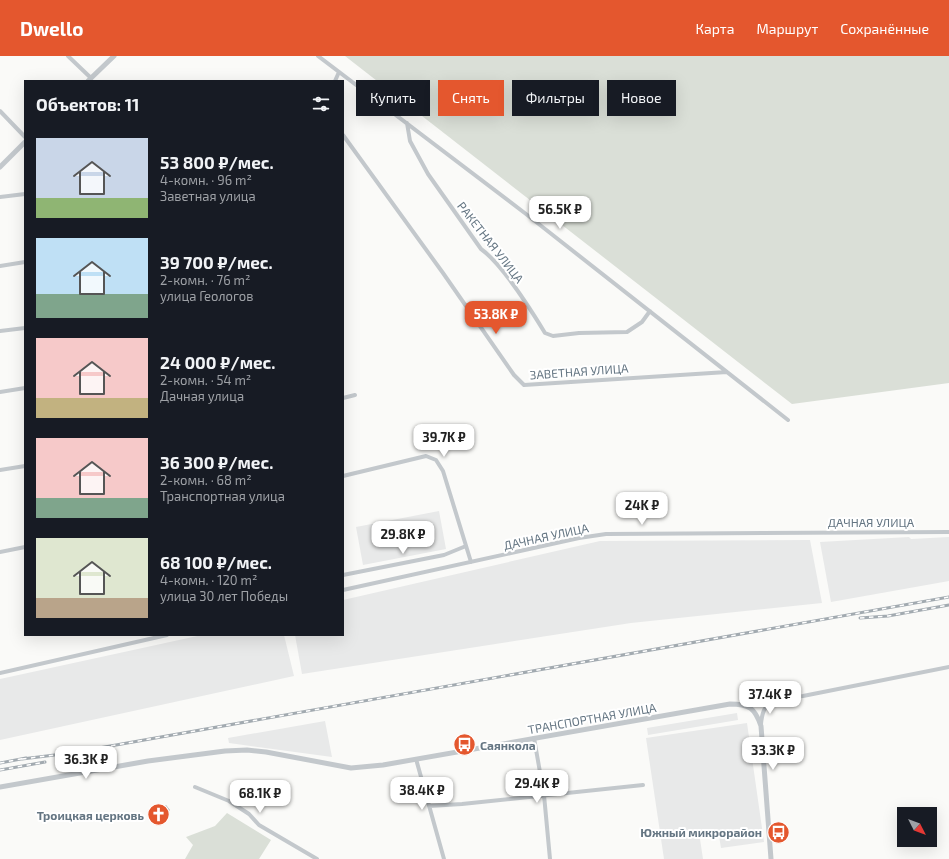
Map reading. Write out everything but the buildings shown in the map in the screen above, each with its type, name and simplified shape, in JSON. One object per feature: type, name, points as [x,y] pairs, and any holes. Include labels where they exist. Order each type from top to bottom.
[{"type":"street","points":[[68,56],[89,80],[114,56]]},
{"type":"street","points":[[318,56],[650,311],[788,420]]},
{"type":"street","points":[[335,80],[339,72]]},
{"type":"street","points":[[0,111],[24,136]]},
{"type":"street","name":"РАКЕТНАЯ УЛИЦА","points":[[407,123],[410,142],[428,174],[481,249],[488,254],[500,268],[545,333],[553,336],[579,333],[627,332],[642,322],[650,311]]},
{"type":"street","name":"ЗАВЕТНАЯ УЛИЦА","points":[[344,136],[448,280],[514,376],[524,385],[727,372]]},
{"type":"street","points":[[0,167],[24,143]]},
{"type":"street","points":[[0,197],[24,194]]},
{"type":"street","points":[[0,266],[24,262]]},
{"type":"street","points":[[0,331],[24,328]]},
{"type":"street","points":[[0,392],[24,388]]},
{"type":"street","points":[[344,398],[355,395]]},
{"type":"street","points":[[344,476],[426,456],[436,460],[443,471],[471,562]]},
{"type":"street","points":[[0,470],[24,466]]},
{"type":"street","name":"ДАЧНАЯ УЛИЦА","points":[[344,590],[579,538],[606,534],[949,532]]},
{"type":"street","points":[[0,552],[24,546]]},
{"type":"street","points":[[344,575],[444,555],[466,546]]},
{"type":"street","points":[[0,673],[163,636]]},
{"type":"street","name":"ТРАНСПОРТНАЯ УЛИЦА","points":[[0,787],[148,761],[225,751],[247,750],[266,752],[351,768],[383,765],[730,704],[803,696],[949,667]]},
{"type":"street","points":[[771,700],[762,712],[761,726],[772,859]]},
{"type":"street","points":[[740,704],[753,710],[758,716],[761,726]]},
{"type":"street","points":[[534,738],[544,795],[550,859]]},
{"type":"street","points":[[416,759],[444,859]]},
{"type":"street","points":[[429,806],[462,804],[643,785]]},
{"type":"street","points":[[195,787],[229,801],[250,814],[259,825],[317,859]]},
{"type":"shaded area","points":[[345,56],[949,56],[949,383],[792,404],[422,116],[430,116],[430,80],[376,80]]},
{"type":"shaded area","points":[[439,511],[446,549],[363,565],[356,527]]},
{"type":"shaded area","points":[[909,537],[911,539],[949,537],[949,581],[831,602],[820,542]]},
{"type":"shaded area","points":[[810,540],[822,603],[631,623],[302,674],[295,636],[344,636],[344,600],[600,541]]},
{"type":"shaded area","points":[[197,636],[284,636],[294,676],[0,740],[0,679]]},
{"type":"shaded area","points":[[737,713],[738,720],[648,735],[647,728]]},
{"type":"shaded area","points":[[325,721],[332,757],[229,743],[228,738]]},
{"type":"shaded area","points":[[747,723],[764,842],[721,848],[719,836],[700,839],[703,859],[664,859],[646,738]]},
{"type":"shaded area","points":[[227,813],[271,840],[259,859],[185,859],[193,845],[186,837],[215,826]]},
{"type":"railway","points":[[22,759],[71,753],[949,597]]},
{"type":"railway","points":[[860,618],[888,616],[949,605]]},
{"type":"railway","points":[[0,763],[26,758]]},
{"type":"railway","points":[[0,770],[45,762]]},
{"type":"place","name":"Саянкола","points":[[465,745]]},
{"type":"place","name":"Троицкая церковь","points":[[159,815]]},
{"type":"place","name":"Южный микрорайон","points":[[778,832]]}]
